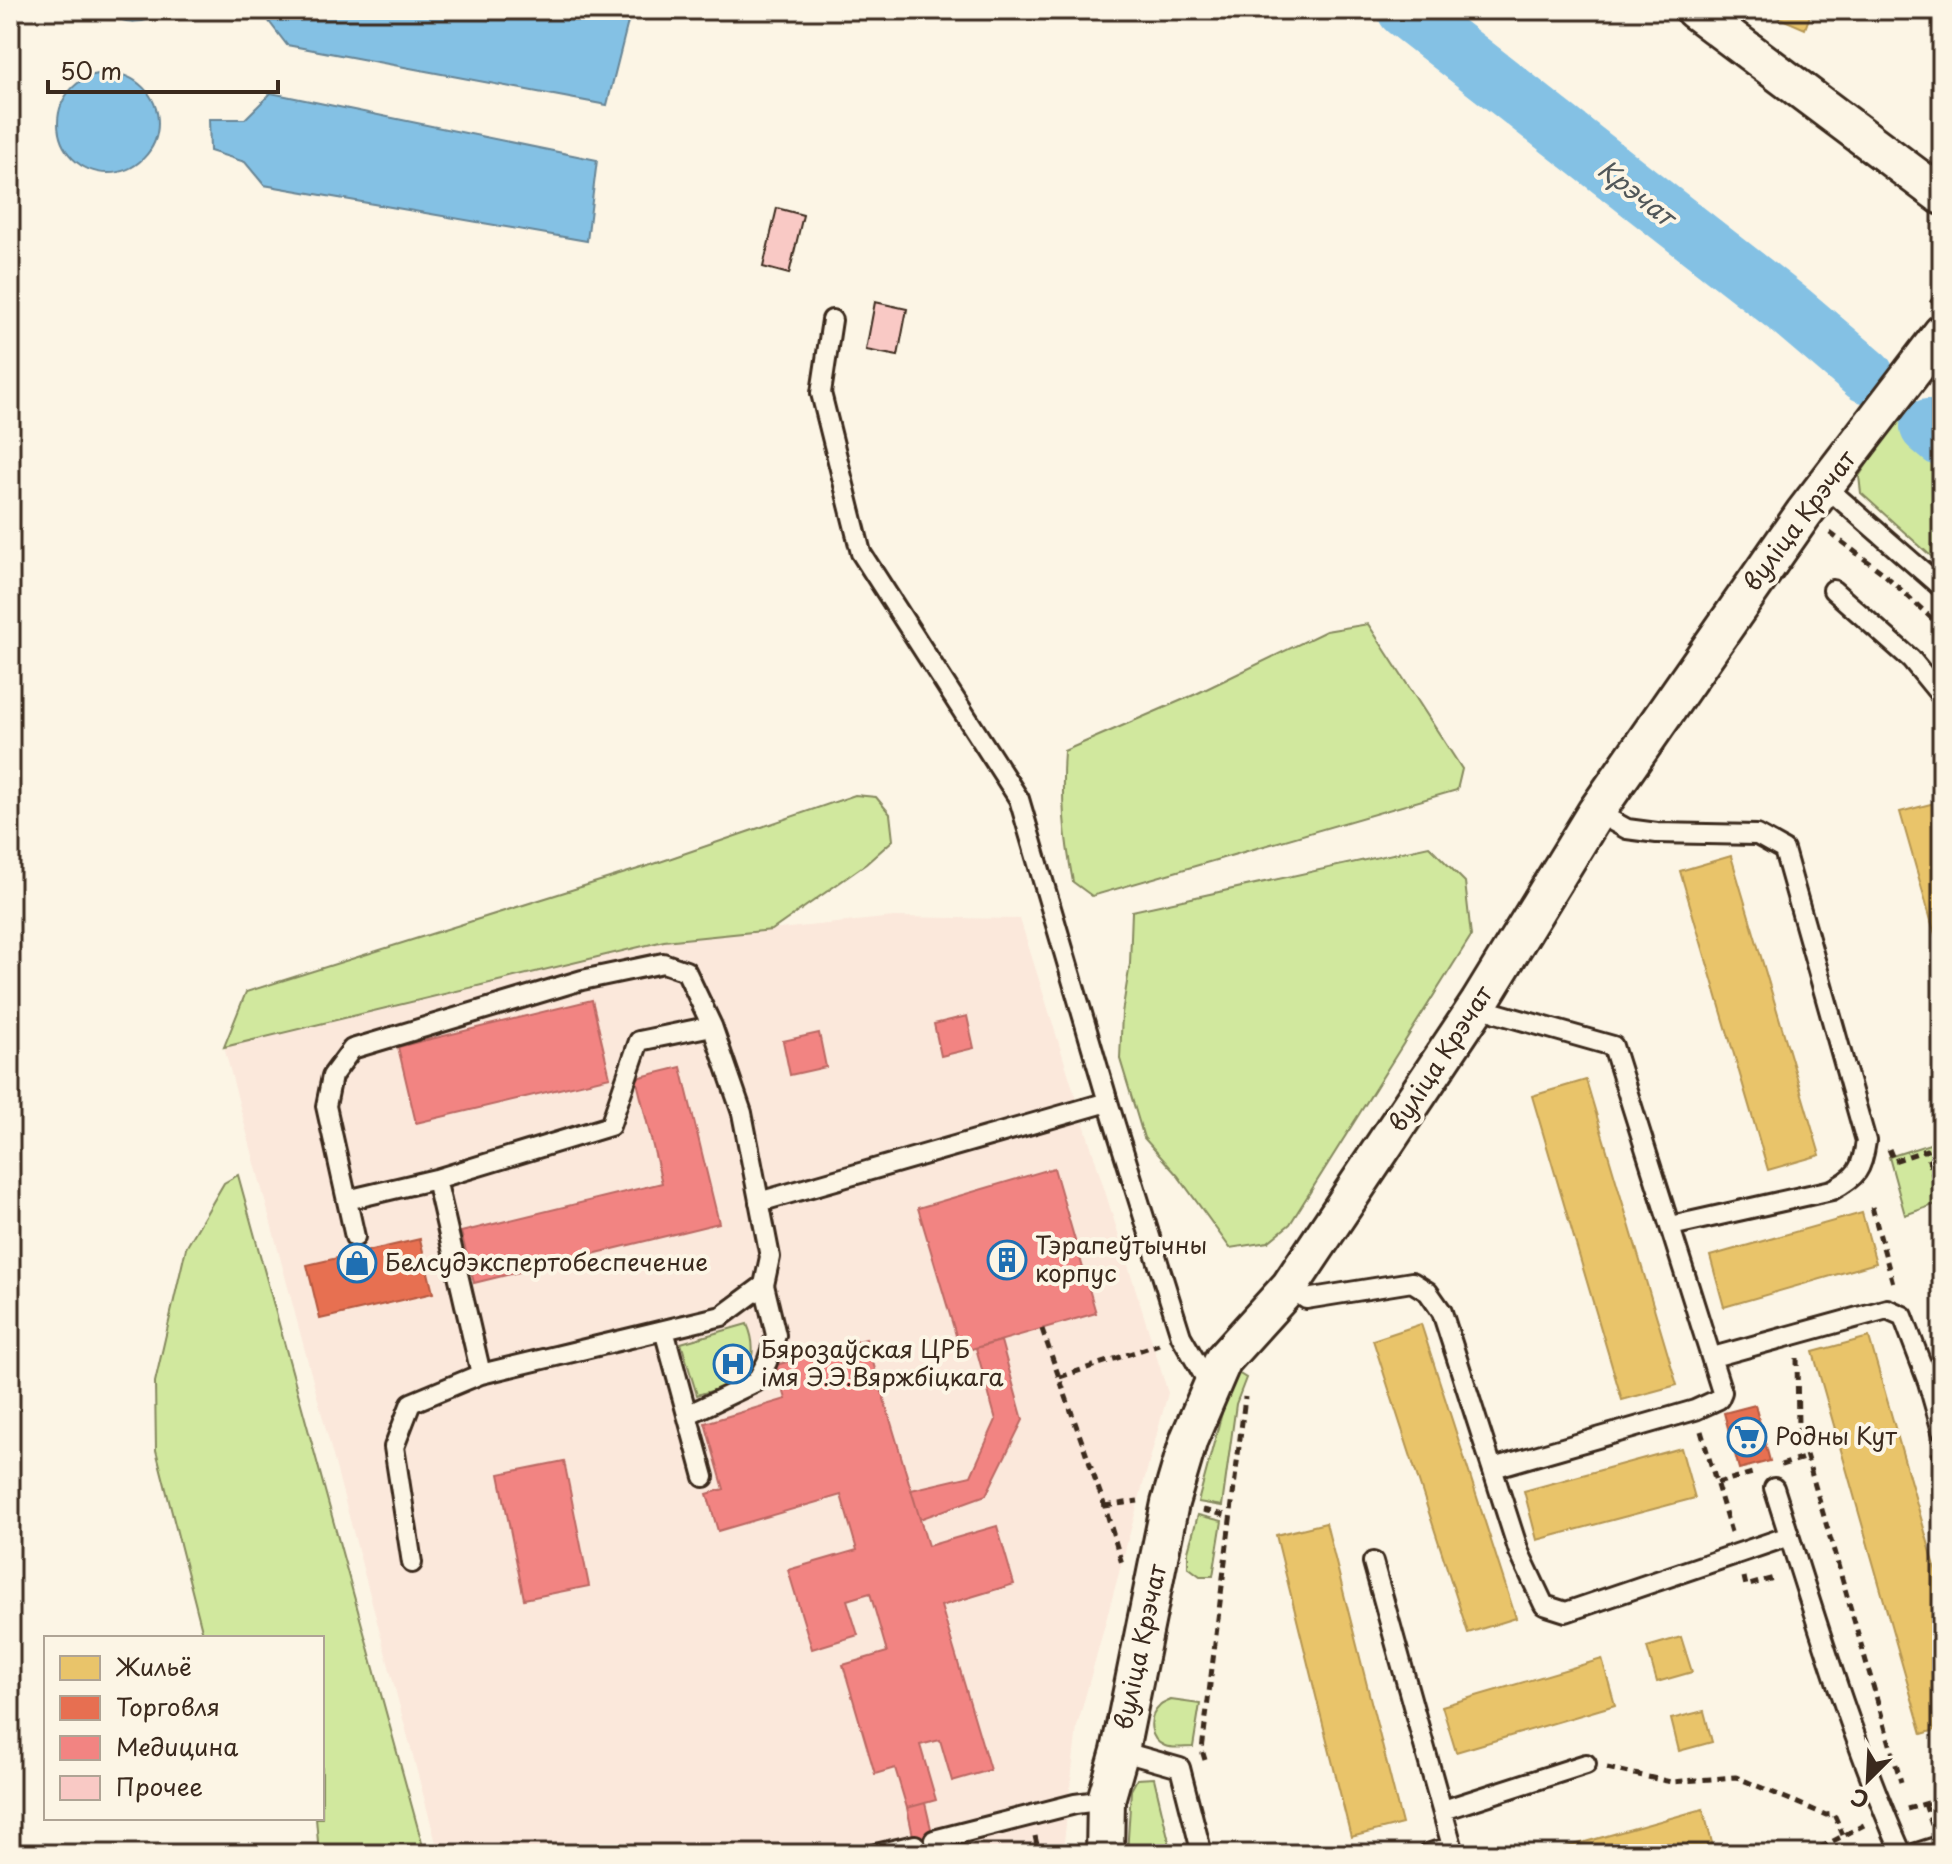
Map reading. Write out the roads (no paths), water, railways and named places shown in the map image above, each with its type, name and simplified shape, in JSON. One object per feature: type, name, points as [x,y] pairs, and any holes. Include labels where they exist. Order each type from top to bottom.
[{"type":"street","points":[[1694,10],[1942,196]]},
{"type":"street","name":"вуліца Крэчат","points":[[1105,1854],[1106,1800],[1120,1751],[1170,1503],[1189,1439],[1223,1360],[1290,1286],[1479,1003],[1596,812],[1814,500],[1942,333]]},
{"type":"lane","points":[[832,320],[821,393],[861,553],[1019,799],[1181,1336],[1210,1386]]},
{"type":"lane","points":[[1814,500],[1942,588]]},
{"type":"lane","points":[[1833,590],[1911,659],[1942,697]]},
{"type":"lane","points":[[1596,812],[1627,829],[1657,833],[1757,835],[1784,850],[1866,1141],[1863,1163],[1851,1180],[1832,1190],[1671,1226]]},
{"type":"lane","points":[[355,1237],[326,1106],[332,1076],[352,1049],[582,980],[663,963],[686,971],[712,1026],[742,1113],[770,1257],[764,1285],[776,1335],[756,1382],[687,1415]]},
{"type":"lane","points":[[1479,1003],[1496,1013],[1613,1046],[1722,1392],[1719,1399],[1695,1410],[1493,1468]]},
{"type":"lane","points":[[347,1200],[436,1179],[610,1126],[639,1041],[712,1026]]},
{"type":"lane","points":[[759,1202],[1108,1102]]},
{"type":"lane","points":[[436,1179],[481,1374]]},
{"type":"lane","points":[[1290,1286],[1306,1299],[1412,1282],[1428,1292],[1442,1312],[1519,1552],[1544,1605],[1566,1612],[1789,1536]]},
{"type":"lane","points":[[412,1563],[394,1447],[411,1403],[481,1374],[722,1316],[764,1285]]},
{"type":"lane","points":[[1713,1357],[1887,1309],[1903,1316],[1928,1382],[1942,1431]]},
{"type":"lane","points":[[664,1330],[704,1477]]},
{"type":"lane","points":[[1774,1488],[1840,1690],[1902,1854]]},
{"type":"lane","points":[[1373,1562],[1452,1846],[1428,1854]]},
{"type":"lane","points":[[1120,1751],[1180,1768],[1202,1854]]},
{"type":"lane","points":[[1443,1810],[1586,1764]]},
{"type":"lane","points":[[876,1854],[1075,1804],[1106,1800]]},
{"type":"lane","points":[[1914,1854],[1942,1845]]},
{"type":"water","points":[[102,10],[168,10],[152,19],[135,22],[118,19]]},
{"type":"water","points":[[255,10],[631,10],[607,105],[287,45],[264,15]]},
{"type":"water","points":[[108,73],[127,76],[144,87],[155,104],[158,123],[155,142],[144,159],[127,170],[108,173],[89,170],[72,159],[61,142],[58,123],[61,104],[72,87],[89,76]]},
{"type":"water","points":[[271,93],[597,160],[587,241],[264,185],[245,162],[210,151],[209,119],[245,119]]},
{"type":"waterway","name":"Крэчат","points":[[1405,10],[1791,311],[1866,375]]},
{"type":"waterway","name":"Крэчат","points":[[1928,427],[1942,439]]},
{"type":"place","name":"Тэрапеўтычны корпус","points":[[1007,1260]]},
{"type":"place","name":"Белсудэкспертобеспечение","points":[[357,1263]]},
{"type":"place","name":"Бярозаўская ЦРБ імя Э.Э.Вяржбіцкага","points":[[733,1364]]},
{"type":"place","name":"Родны Кут","points":[[1747,1437]]}]
